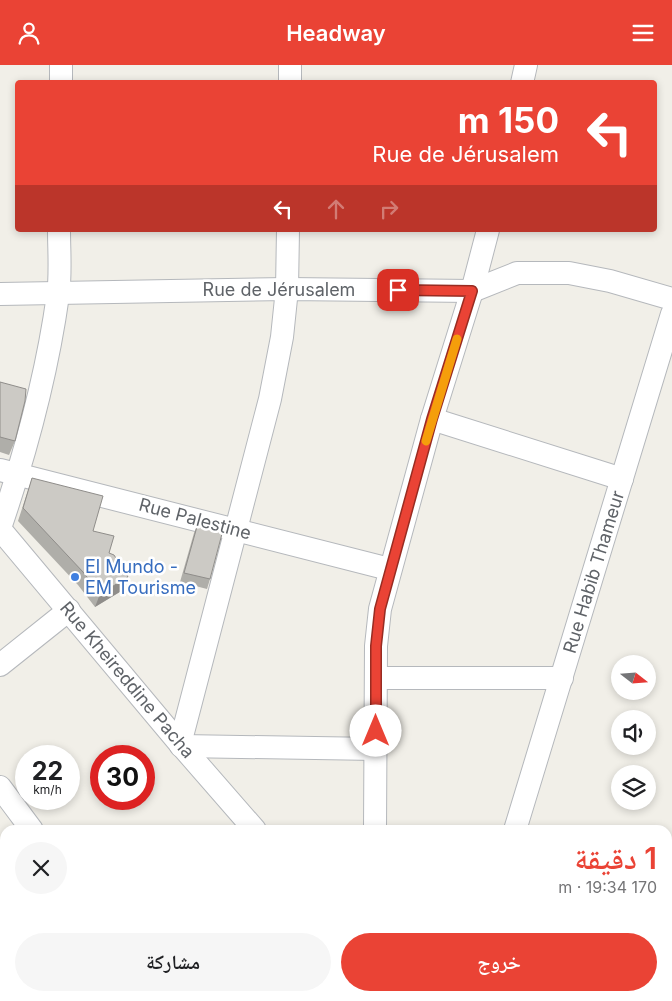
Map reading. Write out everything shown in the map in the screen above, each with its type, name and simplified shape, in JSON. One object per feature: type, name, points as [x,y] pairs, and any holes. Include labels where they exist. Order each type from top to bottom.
[{"type":"street","points":[[60,80],[61,65]]},
{"type":"street","points":[[290,65],[290,80]]},
{"type":"street","points":[[523,80],[526,65]]},
{"type":"street","points":[[0,528],[9,472],[43,376],[58,293],[59,232]]},
{"type":"street","points":[[288,232],[287,289],[282,337],[270,399],[181,745],[376,749]]},
{"type":"street","points":[[375,825],[376,646],[380,609],[389,569],[432,419],[472,291],[487,232]]},
{"type":"street","name":"Rue de Jérusalem","points":[[0,294],[287,289],[472,291],[517,273],[568,273],[610,281],[672,299]]},
{"type":"street","name":"Rue Habib Thameur","points":[[517,825],[672,314]]},
{"type":"street","points":[[432,419],[622,479]]},
{"type":"street","name":"Rue Palestine","points":[[9,472],[389,569]]},
{"type":"street","name":"Rue Kheireddine Pacha","points":[[0,528],[181,745],[251,825]]},
{"type":"street","points":[[0,665],[69,610]]},
{"type":"street","points":[[377,678],[562,678]]},
{"type":"street","points":[[4,800],[27,825]]},
{"type":"building","points":[[0,382],[26,389],[25,401],[15,441],[0,437]]},
{"type":"building","points":[[32,478],[103,496],[93,531],[114,536],[109,553],[114,555],[128,577],[100,594],[83,572],[23,508]]},
{"type":"building","points":[[198,523],[223,530],[210,579],[184,573]]},
{"type":"slow traffic","points":[[426,441],[457,339]]},
{"type":"place","name":"El Mundo - EM Tourisme","points":[[75,577]]},
{"type":"route","points":[[376,731],[376,646],[380,609],[389,569],[432,419],[472,291],[398,290]]}]
